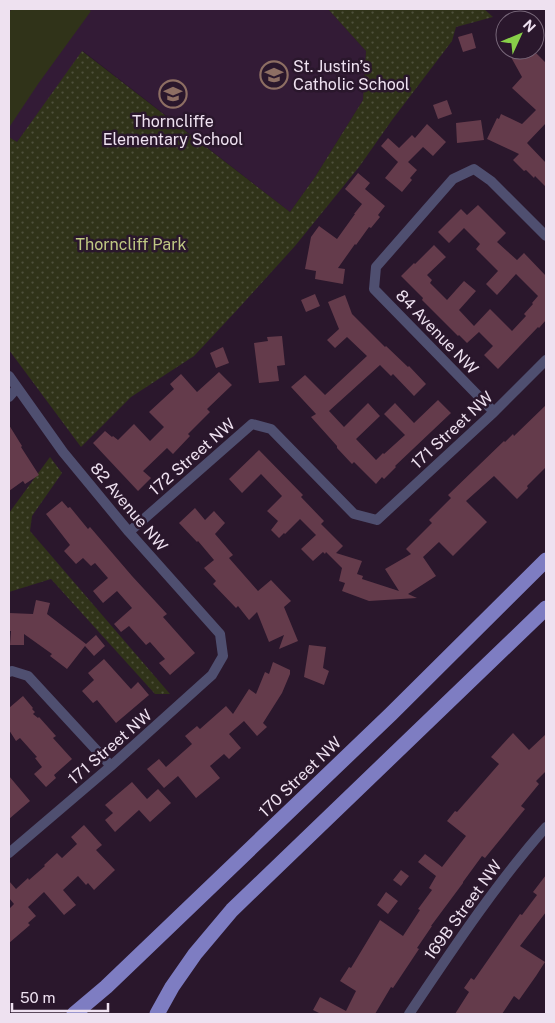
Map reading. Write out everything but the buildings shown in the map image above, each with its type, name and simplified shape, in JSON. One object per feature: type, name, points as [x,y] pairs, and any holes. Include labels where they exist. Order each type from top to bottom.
[{"type":"main road","name":"170 Street NW","points":[[74,1014],[377,727],[546,560]]},
{"type":"main road","points":[[157,1014],[194,954],[232,910],[546,608]]},
{"type":"street","name":"84 Avenue NW","points":[[494,412],[374,289],[376,267],[453,179],[474,169],[491,181],[546,236]]},
{"type":"street","name":"171 Street NW","points":[[252,424],[271,429],[354,514],[377,520],[494,412],[546,360]]},
{"type":"street","name":"82 Avenue NW","points":[[9,376],[63,452],[129,532],[220,634],[223,656]]},
{"type":"street","points":[[9,397],[18,388]]},
{"type":"street","name":"172 Street NW","points":[[129,532],[252,424]]},
{"type":"street","name":"171 Street NW","points":[[9,853],[111,766],[212,675],[223,656]]},
{"type":"street","points":[[9,672],[12,671],[28,676],[111,766]]},
{"type":"street","name":"169B Street NW","points":[[409,1014],[471,923],[546,826]]},
{"type":"shaded area","points":[[9,9],[328,9],[366,51],[363,100],[315,177],[290,212],[83,51],[17,142],[9,137]]},
{"type":"green space","points":[[12,9],[87,9],[91,11],[10,126],[9,12]]},
{"type":"green space","name":"Thorncliff Park","points":[[328,9],[484,9],[493,17],[456,27],[452,41],[359,167],[295,246],[194,356],[131,397],[81,447],[9,350],[9,137],[17,142],[82,51],[290,212],[315,177],[363,100],[366,51]]},
{"type":"green space","points":[[50,457],[62,473],[32,516],[30,531],[170,694],[155,694],[51,579],[9,592],[9,513]]},
{"type":"place","name":"St. Justin’s Catholic School","points":[[274,75]]},
{"type":"place","name":"Thorncliffe Elementary School","points":[[173,94]]}]
